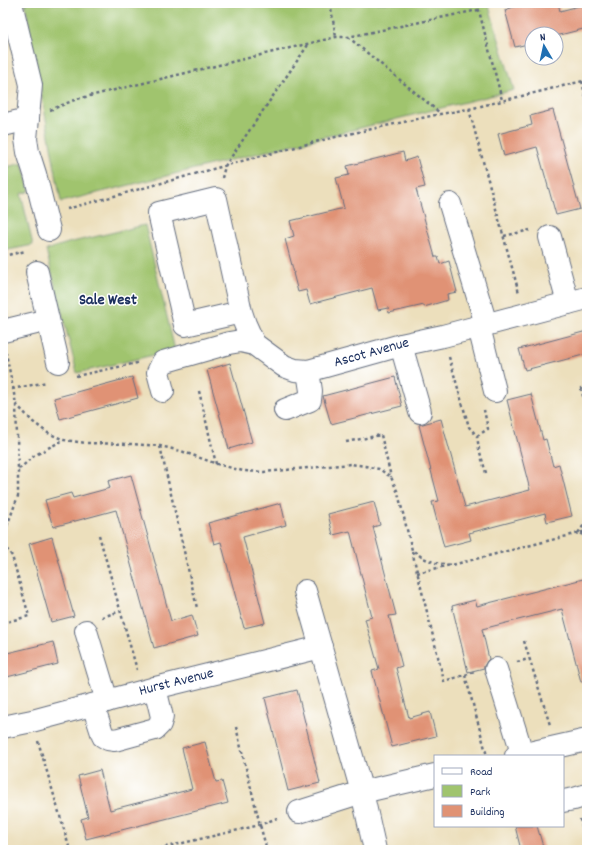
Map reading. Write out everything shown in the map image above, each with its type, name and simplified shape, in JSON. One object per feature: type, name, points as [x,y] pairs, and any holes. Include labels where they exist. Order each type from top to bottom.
[{"type":"street","points":[[11,3],[10,31],[31,84],[26,138],[28,152],[48,222]]},
{"type":"street","points":[[3,125],[28,118]]},
{"type":"street","points":[[241,312],[185,325],[159,213],[216,199],[241,312],[254,344]]},
{"type":"street","points":[[450,204],[482,325],[495,391]]},
{"type":"street","points":[[550,237],[577,301]]},
{"type":"street","points":[[37,272],[60,373]]},
{"type":"street","name":"Ascot Avenue","points":[[254,344],[284,366],[295,370],[308,371],[401,345],[443,336],[577,301]]},
{"type":"street","points":[[3,331],[48,320]]},
{"type":"street","points":[[163,391],[158,372],[163,362],[229,343],[241,341],[254,344]]},
{"type":"street","points":[[401,345],[420,412]]},
{"type":"street","points":[[285,410],[310,400],[311,391],[308,371]]},
{"type":"street","points":[[305,591],[362,792],[375,850]]},
{"type":"street","points":[[86,631],[100,703],[103,736],[108,739],[115,740],[155,729],[160,724],[162,717],[149,690]]},
{"type":"street","name":"Hurst Avenue","points":[[3,727],[32,721],[321,647]]},
{"type":"street","points":[[497,667],[521,755],[587,740]]},
{"type":"street","points":[[299,812],[362,792],[434,775]]},
{"type":"street","points":[[564,801],[587,795]]},
{"type":"path","points":[[330,3],[336,37]]},
{"type":"path","points":[[477,3],[502,100]]},
{"type":"path","points":[[28,118],[77,99],[336,37],[348,37],[478,10]]},
{"type":"path","points":[[348,37],[440,114]]},
{"type":"path","points":[[216,199],[225,166],[308,44]]},
{"type":"path","points":[[3,256],[32,250],[42,245],[48,222],[225,166],[331,138],[469,109],[587,80]]},
{"type":"path","points":[[582,81],[587,103]]},
{"type":"path","points":[[469,109],[524,314]]},
{"type":"path","points":[[443,336],[469,427],[477,436],[486,473]]},
{"type":"path","points":[[3,537],[18,496],[16,404],[6,353]]},
{"type":"path","points":[[12,389],[60,373],[146,361],[163,362]]},
{"type":"path","points":[[587,387],[581,388],[587,411]]},
{"type":"path","points":[[199,391],[216,464]]},
{"type":"path","points":[[16,404],[33,422],[48,433],[64,440],[86,443],[160,446],[181,451],[243,472],[264,472],[351,464],[379,469],[391,477]]},
{"type":"path","points":[[346,442],[381,435],[391,477],[398,493],[444,681],[529,659]]},
{"type":"path","points":[[18,469],[34,456],[64,440]]},
{"type":"path","points":[[160,446],[197,608]]},
{"type":"path","points":[[578,533],[587,521]]},
{"type":"path","points":[[417,573],[587,531]]},
{"type":"path","points":[[578,533],[587,536]]},
{"type":"path","points":[[99,535],[149,690]]},
{"type":"path","points":[[3,544],[12,556],[29,616],[3,623]]},
{"type":"path","points":[[412,550],[423,558],[436,563],[452,565]]},
{"type":"path","points":[[524,641],[556,747]]},
{"type":"path","points":[[465,675],[487,755]]},
{"type":"path","points":[[32,721],[70,850]]},
{"type":"path","points":[[236,727],[267,850]]},
{"type":"path","points":[[153,850],[260,825]]},
{"type":"green space","points":[[25,3],[488,3],[514,90],[61,202]]},
{"type":"green space","points":[[22,163],[30,191],[21,194],[33,245],[3,251],[3,168]]},
{"type":"green space","points":[[145,225],[175,350],[77,373],[46,250],[68,243]]},
{"type":"building","points":[[517,3],[558,3],[560,11],[587,4],[587,28],[564,34],[564,26],[524,26],[524,45],[515,47],[505,10],[517,6]]},
{"type":"building","points":[[553,110],[580,209],[556,215],[537,147],[504,156],[498,134],[532,125],[530,116]]},
{"type":"building","points":[[403,152],[405,161],[417,157],[425,187],[416,189],[435,257],[438,257],[440,264],[449,261],[457,292],[447,294],[448,300],[424,307],[424,305],[389,313],[388,308],[378,310],[372,288],[310,304],[306,290],[298,292],[293,273],[285,239],[294,236],[290,221],[344,208],[336,178],[349,175],[347,166]]},
{"type":"building","points":[[587,331],[587,354],[525,370],[519,349]]},
{"type":"building","points":[[230,363],[252,442],[229,449],[207,370]]},
{"type":"building","points":[[132,377],[138,398],[60,419],[54,398]]},
{"type":"building","points":[[395,377],[402,406],[331,424],[323,396]]},
{"type":"building","points":[[531,394],[543,440],[546,439],[553,466],[559,464],[572,516],[547,522],[545,513],[469,533],[471,540],[444,547],[432,502],[439,501],[419,425],[441,419],[465,507],[530,490],[507,400]]},
{"type":"building","points":[[131,475],[171,621],[192,615],[198,636],[154,648],[116,510],[53,527],[45,500],[71,493],[73,498],[110,488],[108,481]]},
{"type":"building","points":[[374,502],[380,525],[373,527],[396,615],[389,616],[402,666],[396,668],[409,718],[430,712],[436,736],[392,747],[372,671],[379,669],[365,619],[372,617],[350,531],[333,535],[328,514]]},
{"type":"building","points":[[281,503],[286,525],[243,537],[265,623],[244,628],[221,542],[214,544],[208,523]]},
{"type":"building","points":[[52,537],[74,616],[51,622],[29,544]]},
{"type":"building","points":[[587,578],[587,681],[581,682],[562,609],[482,629],[489,659],[484,668],[468,672],[452,606],[475,600],[477,606]]},
{"type":"building","points":[[53,642],[58,664],[3,678],[3,654]]},
{"type":"building","points":[[297,690],[320,783],[288,791],[265,698]]},
{"type":"building","points":[[205,742],[216,782],[222,781],[228,803],[86,839],[81,819],[88,817],[78,776],[100,770],[110,810],[192,789],[182,748]]},
{"type":"building","points":[[515,827],[537,827],[544,850],[521,850]]},
{"type":"district","name":"Sale West","points":[[108,300]]}]
